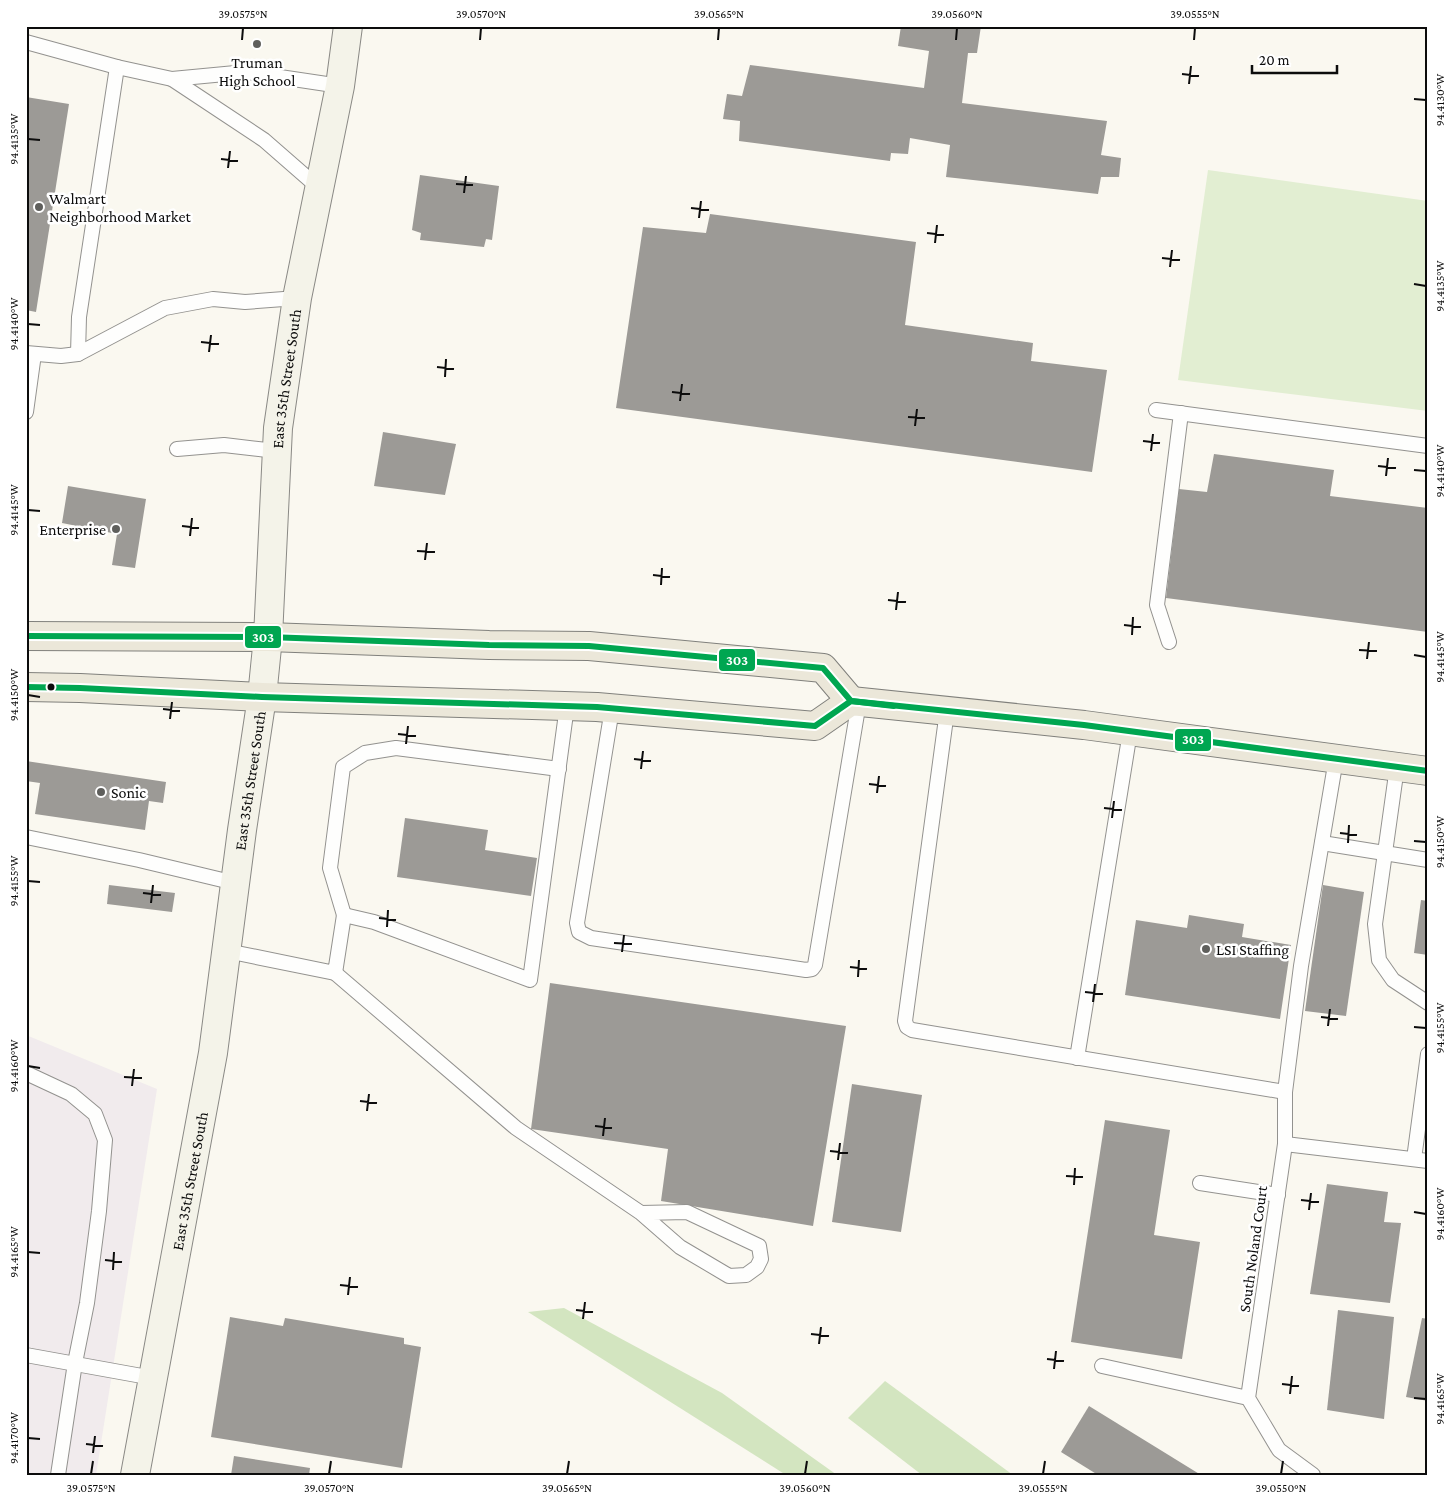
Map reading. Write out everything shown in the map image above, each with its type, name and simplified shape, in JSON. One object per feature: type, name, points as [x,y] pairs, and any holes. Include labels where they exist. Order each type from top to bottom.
[{"type":"main road","name":"East 35th Street South","points":[[135,1475],[214,1053],[235,883],[262,697],[268,637],[276,451],[297,298],[340,86],[348,26]]},
{"type":"main road","points":[[26,636],[268,637],[479,645],[589,646],[823,668],[855,702]]},
{"type":"main road","points":[[26,687],[262,697],[612,708],[815,726],[855,702],[1130,732],[1428,771]]},
{"type":"lane","points":[[26,42],[172,80],[246,72],[340,86]]},
{"type":"lane","points":[[78,354],[80,317],[117,67]]},
{"type":"lane","points":[[172,80],[264,140],[319,188]]},
{"type":"lane","points":[[26,412],[30,354],[61,356],[78,354],[165,308],[178,304],[213,299],[245,302],[297,298]]},
{"type":"lane","points":[[1156,410],[1428,446]]},
{"type":"lane","points":[[1169,642],[1157,605],[1181,414]]},
{"type":"lane","points":[[177,449],[224,445],[276,451]]},
{"type":"lane","points":[[612,708],[577,923],[580,932],[591,938],[806,970],[812,969],[815,965],[855,702]]},
{"type":"lane","points":[[344,915],[374,922],[530,980],[568,706]]},
{"type":"lane","points":[[947,711],[906,1012],[905,1021],[907,1027],[912,1030],[1285,1092]]},
{"type":"lane","points":[[1076,1058],[1130,732]]},
{"type":"lane","points":[[335,973],[344,915],[330,868],[344,767],[365,753],[396,748],[559,769]]},
{"type":"lane","name":"South Noland Court","points":[[1248,1398],[1286,1144],[1285,1092],[1301,966],[1336,759]]},
{"type":"lane","points":[[1397,767],[1375,924],[1379,960],[1393,980],[1428,1003]]},
{"type":"lane","points":[[26,837],[139,860],[235,883]]},
{"type":"lane","points":[[1322,843],[1428,860]]},
{"type":"lane","points":[[227,951],[335,973],[516,1128],[641,1213],[680,1248],[730,1276],[746,1275],[758,1267],[761,1259],[759,1246],[687,1212],[641,1213]]},
{"type":"lane","points":[[1286,1144],[1421,1160],[1428,1054]]},
{"type":"lane","points":[[26,1074],[71,1094],[95,1114],[105,1140],[99,1211],[87,1303],[75,1363],[58,1475]]},
{"type":"lane","points":[[1200,1183],[1278,1195]]},
{"type":"lane","points":[[26,1355],[153,1378]]},
{"type":"lane","points":[[1102,1366],[1248,1398],[1279,1450],[1313,1475]]},
{"type":"shaded area","points":[[26,1035],[157,1089],[96,1475],[26,1475]]},
{"type":"green space","points":[[1208,170],[1428,201],[1428,411],[1178,380]]},
{"type":"green space","points":[[564,1308],[722,1393],[837,1475],[786,1475],[528,1312]]},
{"type":"green space","points":[[885,1381],[1013,1475],[922,1475],[848,1418]]},
{"type":"building","points":[[901,26],[981,26],[977,53],[968,53],[962,103],[1107,121],[1101,155],[1121,158],[1119,177],[1101,177],[1098,194],[946,177],[950,145],[910,138],[908,154],[891,153],[890,161],[739,141],[740,121],[723,119],[727,94],[742,96],[750,65],[924,88],[929,51],[898,46]]},
{"type":"building","name":"Walmart Neighborhood Market","points":[[26,97],[69,104],[36,312],[26,310]]},
{"type":"building","points":[[420,175],[499,186],[492,240],[486,239],[484,247],[420,240],[421,233],[412,230]]},
{"type":"building","points":[[710,214],[916,242],[905,325],[1033,343],[1031,361],[1107,370],[1092,472],[616,408],[643,227],[706,233]]},
{"type":"building","points":[[383,432],[456,444],[445,495],[374,486]]},
{"type":"building","points":[[1214,454],[1334,470],[1330,496],[1428,508],[1428,632],[1166,598],[1179,489],[1207,492]]},
{"type":"building","name":"Enterprise","points":[[68,486],[146,499],[135,568],[112,565],[117,534],[62,523]]},
{"type":"building","name":"Sonic","points":[[26,761],[166,782],[163,803],[149,801],[145,830],[35,814],[40,783],[26,781]]},
{"type":"building","points":[[405,818],[488,830],[485,850],[537,858],[531,896],[397,877]]},
{"type":"building","points":[[109,885],[175,893],[172,912],[107,904]]},
{"type":"building","points":[[1323,885],[1364,892],[1346,1016],[1305,1011]]},
{"type":"building","points":[[1421,900],[1428,901],[1428,955],[1414,953]]},
{"type":"building","points":[[1189,915],[1244,924],[1242,937],[1291,945],[1280,1019],[1125,995],[1136,920],[1187,928]]},
{"type":"building","points":[[550,983],[846,1026],[813,1226],[661,1201],[668,1149],[531,1129]]},
{"type":"building","points":[[852,1084],[922,1095],[901,1232],[832,1222]]},
{"type":"building","points":[[1105,1120],[1170,1130],[1154,1235],[1200,1242],[1182,1359],[1071,1342]]},
{"type":"building","points":[[1327,1184],[1388,1192],[1384,1222],[1401,1223],[1390,1303],[1310,1294]]},
{"type":"building","points":[[1338,1310],[1394,1317],[1384,1419],[1327,1410]]},
{"type":"building","points":[[230,1317],[283,1326],[285,1318],[404,1338],[404,1344],[421,1347],[402,1468],[211,1437]]},
{"type":"building","points":[[1422,1318],[1428,1319],[1428,1401],[1406,1397]]},
{"type":"building","points":[[1089,1406],[1201,1475],[1098,1475],[1061,1452]]},
{"type":"building","points":[[234,1456],[310,1468],[309,1475],[231,1475]]},
{"type":"transit line","name":"303","points":[[26,636],[268,637],[489,645],[589,646],[823,668],[851,701],[1084,725],[1428,771]]},
{"type":"transit line","name":"303","points":[[26,687],[262,697],[597,707],[815,726],[851,701],[894,706]]},
{"type":"place","name":"Truman High School","points":[[257,44]]},
{"type":"place","name":"Walmart Neighborhood Market","points":[[39,207]]},
{"type":"place","name":"Enterprise","points":[[116,529]]},
{"type":"place","name":"Sonic","points":[[101,792]]},
{"type":"place","name":"LSI Staffing","points":[[1206,949]]}]
